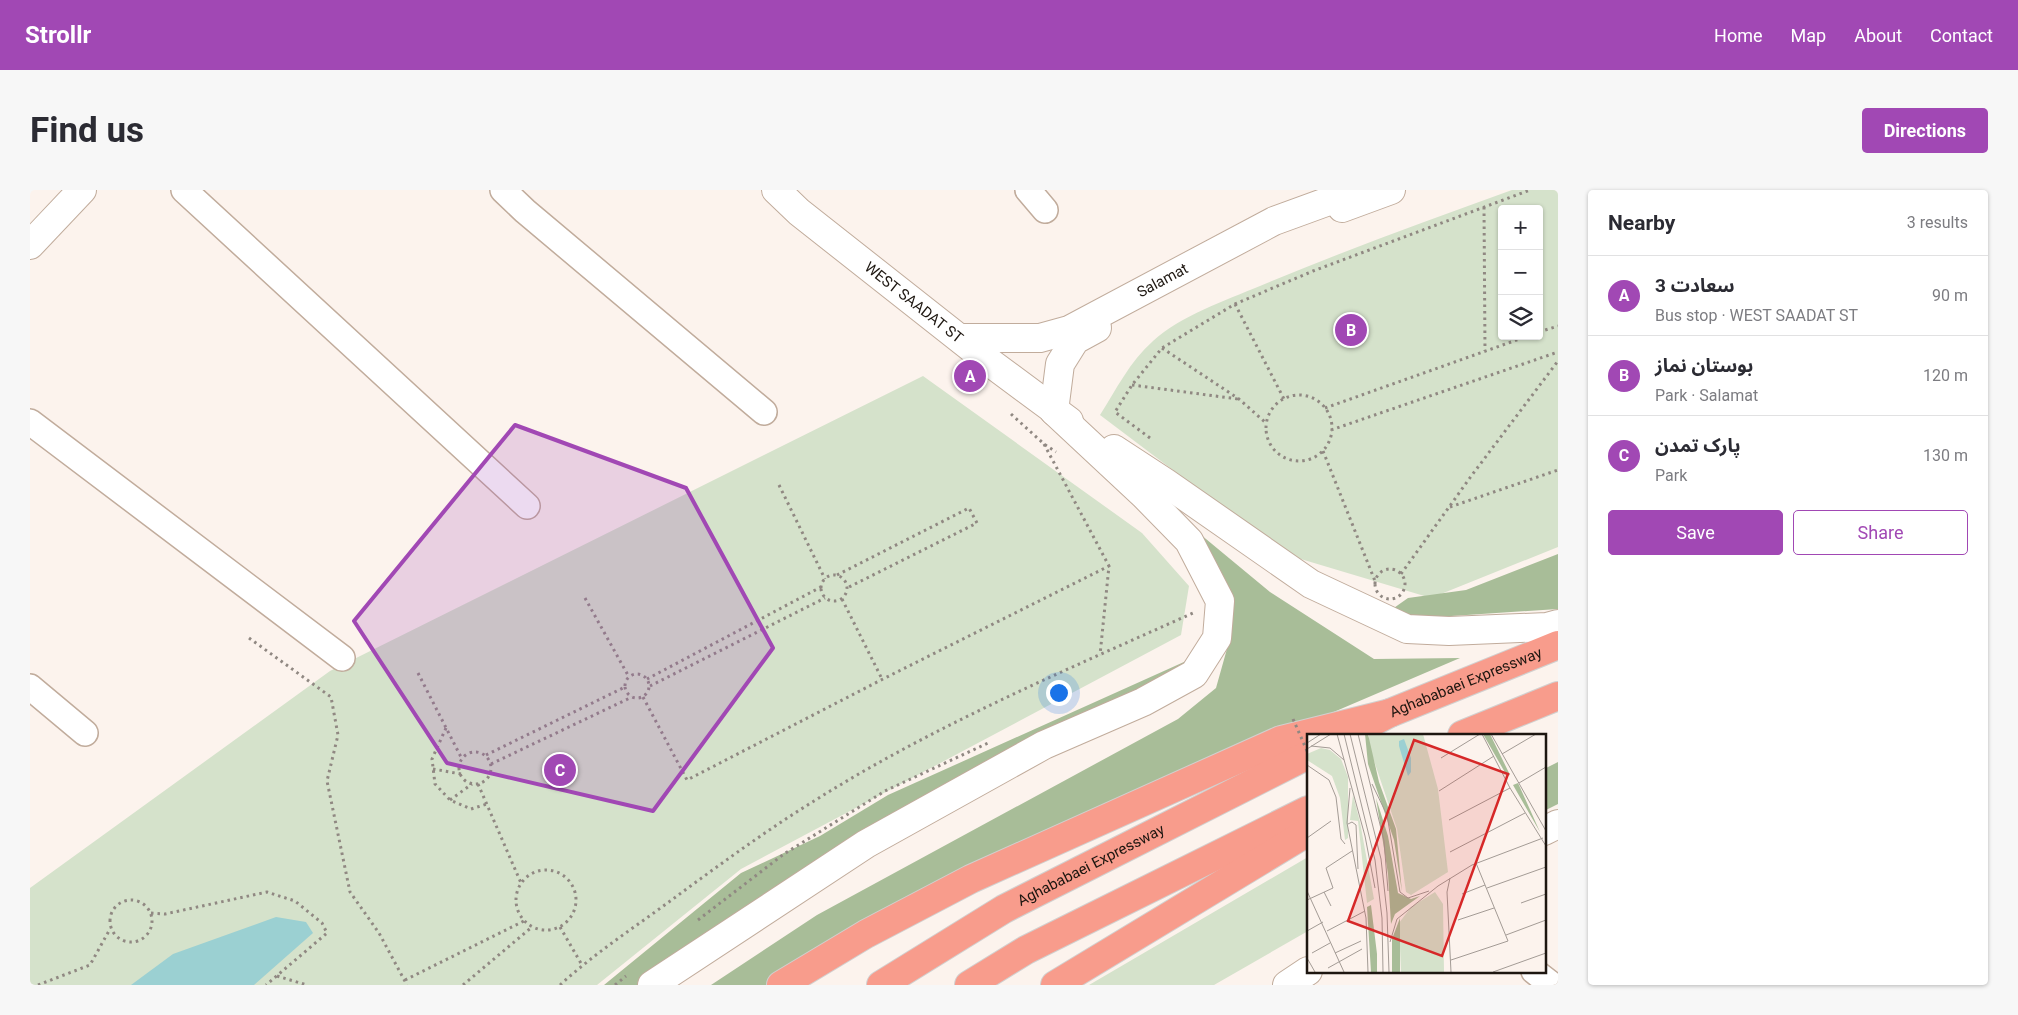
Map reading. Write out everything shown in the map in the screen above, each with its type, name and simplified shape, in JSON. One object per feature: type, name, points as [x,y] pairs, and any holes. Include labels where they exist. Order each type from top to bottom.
[{"type":"highway","name":"Aghababaei Expressway","points":[[1350,734],[1390,713],[1558,645]]},
{"type":"highway","points":[[1464,734],[1558,696]]},
{"type":"highway","points":[[1495,734],[1558,702]]},
{"type":"highway","points":[[781,985],[866,934],[972,879],[1281,740],[1390,713]]},
{"type":"highway","name":"Aghababaei Expressway","points":[[881,985],[1004,909],[1307,755]]},
{"type":"highway","points":[[969,985],[1026,950],[1307,810]]},
{"type":"highway","points":[[1055,985],[1307,833]]},
{"type":"street","points":[[184,190],[527,506]]},
{"type":"street","points":[[503,190],[525,211],[764,412]]},
{"type":"street","name":"WEST SAADAT ST","points":[[776,190],[798,212],[1054,411]]},
{"type":"street","points":[[1028,190],[1045,210]]},
{"type":"street","name":"Salamat","points":[[960,338],[1040,338],[1069,330],[1274,221],[1359,190]]},
{"type":"street","name":"Salamat","points":[[1054,411],[1060,364],[1075,340],[1278,231],[1391,190]]},
{"type":"street","points":[[30,245],[70,195]]},
{"type":"street","points":[[652,985],[866,844],[1044,745],[1142,702],[1194,674],[1217,638],[1220,601],[1189,542],[1144,495],[1054,411]]},
{"type":"street","points":[[1054,411],[1166,483],[1311,584],[1407,628],[1449,632],[1546,627],[1558,624]]},
{"type":"street","points":[[30,422],[342,658]]},
{"type":"street","points":[[30,687],[85,733]]},
{"type":"street","points":[[1546,830],[1558,824]]},
{"type":"street","points":[[1287,985],[1307,972]]},
{"type":"street","points":[[1535,972],[1552,985]]},
{"type":"path","points":[[1115,412],[1132,385],[1162,348],[1235,304],[1313,271],[1530,190]]},
{"type":"path","points":[[1484,207],[1485,351]]},
{"type":"path","points":[[1235,304],[1284,399]]},
{"type":"path","points":[[1543,331],[1558,326]]},
{"type":"path","points":[[1325,408],[1517,340]]},
{"type":"path","points":[[1162,348],[1239,399],[1266,424]]},
{"type":"path","points":[[1332,430],[1558,352]]},
{"type":"path","points":[[1402,574],[1558,361]]},
{"type":"path","points":[[1132,385],[1239,399]]},
{"type":"path","points":[[1295,395],[1306,396],[1325,408],[1332,430],[1329,441],[1323,451],[1315,458],[1295,462],[1276,452],[1266,434],[1269,414],[1275,405],[1295,395]]},
{"type":"path","points":[[1010,413],[1044,444],[1060,454]]},
{"type":"path","points":[[1044,444],[1109,566],[1100,655]]},
{"type":"path","points":[[1323,451],[1375,581],[1376,591],[1388,600],[1393,600],[1398,598],[1405,589],[1402,574],[1393,569],[1380,573],[1375,581]]},
{"type":"path","points":[[1450,508],[1558,470]]},
{"type":"path","points":[[779,485],[825,579]]},
{"type":"path","points":[[647,679],[821,587],[828,576],[837,575],[969,508],[977,523],[847,588]]},
{"type":"path","points":[[643,697],[687,780],[882,679],[1109,566]]},
{"type":"path","points":[[821,587],[825,598],[833,602],[842,599],[847,588],[844,580],[837,575]]},
{"type":"path","points":[[586,598],[629,676],[625,688],[628,695],[636,698],[643,697],[650,686],[825,598]]},
{"type":"path","points":[[842,599],[882,679]]},
{"type":"path","points":[[560,985],[582,965],[710,872],[814,801],[919,741],[1015,693],[1220,601]]},
{"type":"path","points":[[249,638],[332,697],[338,734],[328,781],[350,892],[379,933],[407,985]]},
{"type":"path","points":[[418,673],[462,758]]},
{"type":"path","points":[[629,676],[637,673],[647,679],[650,686]]},
{"type":"path","points":[[486,755],[625,688]]},
{"type":"path","points":[[491,764],[632,697]]},
{"type":"path","points":[[1293,719],[1307,752]]},
{"type":"path","points":[[446,728],[432,759],[434,784],[450,800],[471,809],[487,804]]},
{"type":"path","points":[[475,751],[486,755],[491,764],[490,774],[483,782],[478,784],[468,782],[461,774],[460,764],[462,758],[475,751]]},
{"type":"path","points":[[433,769],[461,774]]},
{"type":"path","points":[[450,800],[473,784]]},
{"type":"path","points":[[478,784],[521,883]]},
{"type":"path","points":[[547,870],[565,876],[572,884],[576,894],[574,913],[560,927],[551,930],[541,930],[532,927],[524,921],[518,912],[516,902],[521,883],[528,876],[536,872],[547,870]]},
{"type":"path","points":[[151,912],[152,926],[145,938],[139,941],[125,942],[114,934],[110,928],[109,921],[114,907],[126,900],[141,902],[151,912],[165,914],[267,892],[295,901],[322,923],[326,933],[266,985]]},
{"type":"path","points":[[405,980],[524,921]]},
{"type":"path","points":[[463,985],[532,927]]},
{"type":"path","points":[[560,927],[582,965]]},
{"type":"path","points":[[38,985],[90,965],[110,928]]},
{"type":"path","points":[[277,975],[307,985]]},
{"type":"highlighted area","points":[[515,425],[686,488],[773,648],[653,811],[447,763],[354,621]]},
{"type":"green space","points":[[1512,190],[1558,190],[1558,547],[1431,598],[1284,554],[1100,415],[1137,357],[1164,332],[1190,316],[1218,303],[1385,236]]},
{"type":"green space","points":[[923,376],[1142,533],[1189,586],[1181,635],[741,869],[597,985],[30,985],[30,888],[330,671]]},
{"type":"green space","points":[[1177,515],[1270,592],[1374,659],[1460,658],[1098,813],[768,985],[711,985],[817,915],[1178,719],[1216,688],[1232,631],[1221,573]]},
{"type":"green space","points":[[1558,554],[1558,609],[1407,619],[1391,610],[1408,598],[1466,590]]},
{"type":"green space","points":[[1195,657],[1166,685],[649,985],[604,985],[741,873],[820,836],[888,795]]},
{"type":"green space","points":[[1558,762],[1558,804],[1546,810],[1546,768]]},
{"type":"green space","points":[[1307,858],[1307,932],[1214,985],[1089,985]]},
{"type":"water","points":[[276,917],[306,922],[313,933],[254,985],[131,985],[173,954]]},
{"type":"place","name":"بوستان نماز","points":[[1351,330]]},
{"type":"place","name":"سعادت 3","points":[[970,376]]},
{"type":"place","name":"پارک تمدن","points":[[560,770]]}]
